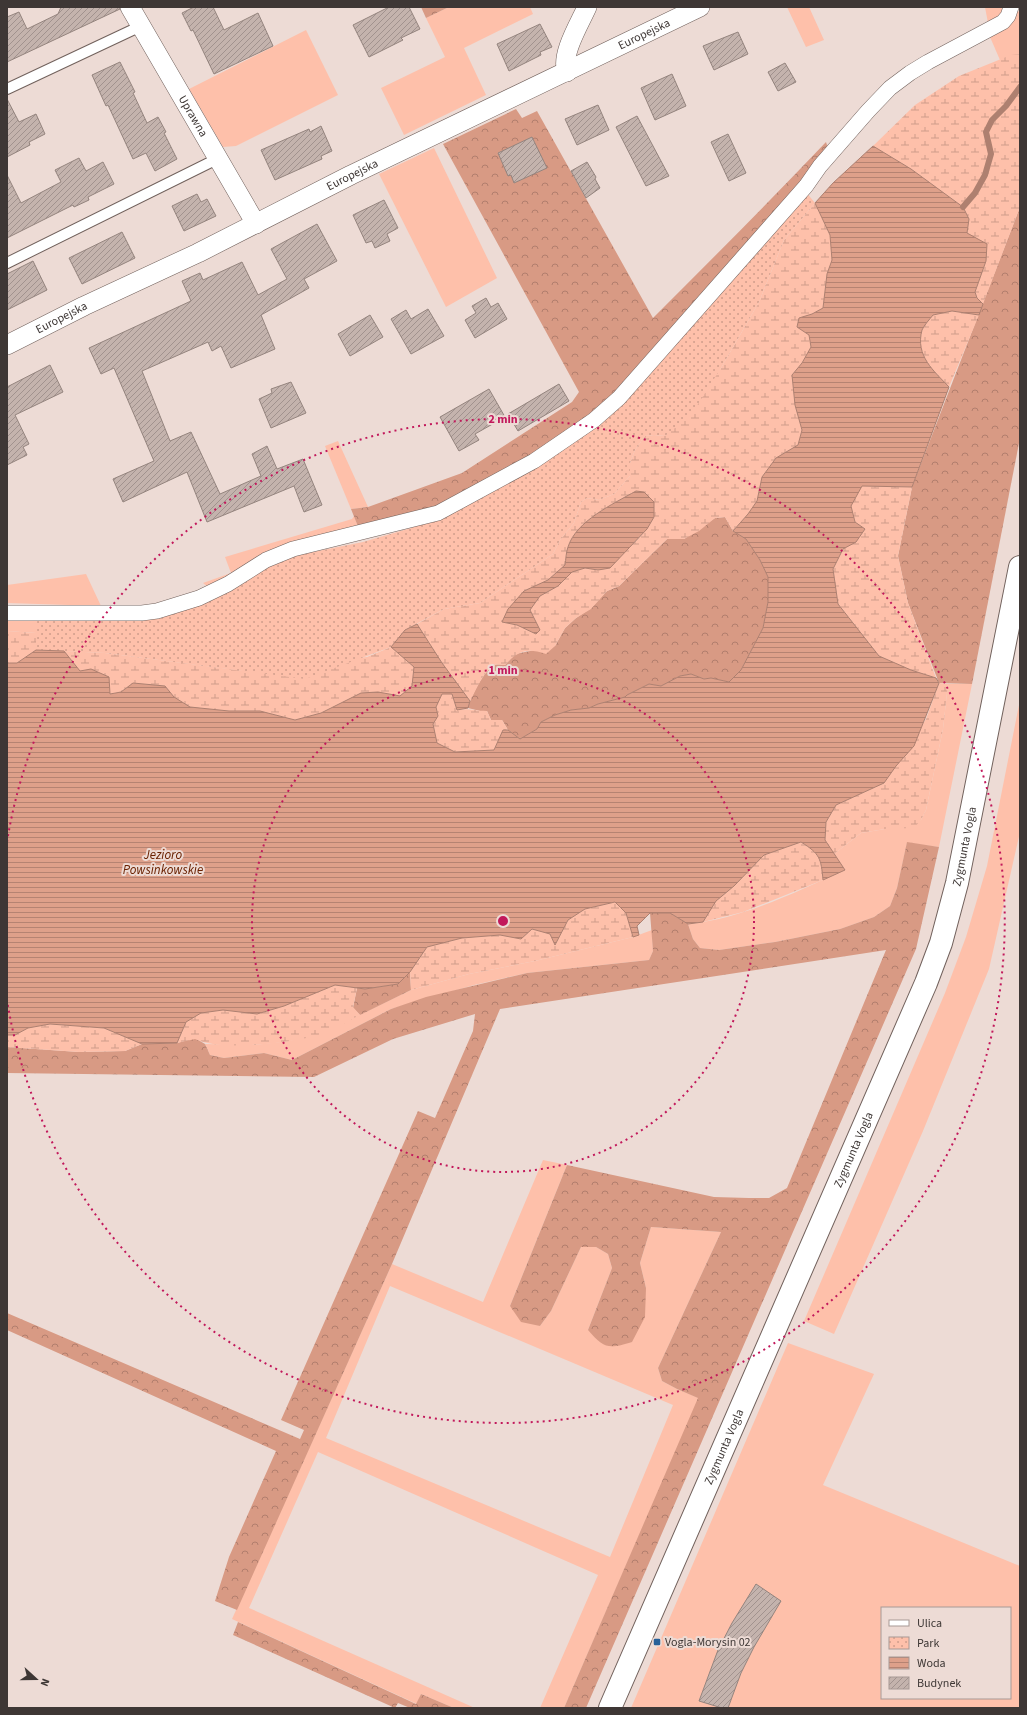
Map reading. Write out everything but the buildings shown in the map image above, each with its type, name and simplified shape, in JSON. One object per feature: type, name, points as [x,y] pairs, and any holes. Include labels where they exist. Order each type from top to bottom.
[{"type":"street","name":"Uprawna","points":[[130,7],[256,224]]},
{"type":"street","points":[[567,72],[565,63],[567,52],[587,7]]},
{"type":"street","name":"Europejska","points":[[7,345],[84,306],[198,253],[351,175],[700,7]]},
{"type":"street","points":[[7,613],[122,614],[157,611],[207,595],[266,560],[293,549],[438,513],[534,461],[594,420],[619,398],[806,186],[820,166],[879,99],[910,73],[1003,22],[1008,16],[1011,7]]},
{"type":"street","name":"Zygmunta Vogla","points":[[610,1708],[914,1012],[941,943],[957,883],[1020,567]]},
{"type":"lane","points":[[7,89],[141,26]]},
{"type":"lane","points":[[7,263],[219,158]]},
{"type":"green space","points":[[421,7],[449,7],[426,18]]},
{"type":"green space","points":[[449,7],[530,7],[533,14],[464,48],[486,95],[404,135],[381,88],[445,57],[426,18]]},
{"type":"green space","points":[[787,7],[809,7],[824,40],[806,47]]},
{"type":"green space","points":[[985,7],[1006,7],[1003,17],[988,23]]},
{"type":"green space","points":[[1020,11],[1020,54],[1000,60],[990,37],[1016,12]]},
{"type":"green space","points":[[306,30],[338,95],[236,146],[223,147],[189,89]]},
{"type":"green space","points":[[1020,54],[1020,207],[983,304],[977,298],[975,292],[986,261],[967,233],[969,219],[963,207],[911,169],[873,146],[915,105],[959,76],[1011,55]]},
{"type":"green space","points":[[516,109],[522,118],[537,111],[653,318],[762,209],[826,142],[828,148],[620,390],[591,414],[530,456],[433,509],[359,529],[351,509],[368,507],[462,473],[572,402],[579,392],[443,144]]},
{"type":"green space","points":[[434,148],[497,278],[446,307],[379,174]]},
{"type":"green space","points":[[806,192],[815,203],[784,240],[759,302],[721,368],[691,415],[665,436],[645,436],[635,450],[630,463],[630,476],[614,494],[599,500],[587,498],[581,502],[574,523],[560,540],[553,554],[480,603],[444,609],[405,630],[391,647],[305,679],[105,653],[36,650],[36,620],[151,618],[280,561],[303,554],[363,542],[411,528],[475,500],[605,419]]},
{"type":"green space","points":[[815,203],[830,235],[832,260],[827,274],[823,308],[812,314],[799,318],[797,327],[809,335],[811,347],[802,363],[792,375],[795,405],[802,430],[798,445],[776,458],[762,477],[757,501],[733,531],[725,517],[715,518],[699,531],[684,539],[667,539],[619,586],[607,591],[591,609],[576,618],[565,628],[555,646],[546,654],[534,651],[519,653],[505,665],[496,665],[491,668],[483,676],[470,701],[442,663],[417,624],[444,609],[480,603],[553,554],[560,540],[574,523],[581,502],[587,498],[599,500],[614,494],[630,476],[630,463],[635,450],[645,436],[665,436],[721,368],[759,302],[784,240]],"holes":[[[636,491],[654,517],[636,541],[607,564],[598,570],[585,568],[572,572],[558,586],[540,596],[530,610],[540,630],[536,634],[517,625],[502,622],[524,591],[548,580],[565,565],[567,549],[572,538],[579,529],[596,514]]]},
{"type":"green space","points":[[1020,207],[1020,438],[972,684],[939,683],[908,603],[898,556],[912,487]]},
{"type":"green space","points":[[952,311],[979,315],[949,387],[927,362],[921,348],[921,339],[923,328],[933,315]]},
{"type":"green space","points":[[338,441],[368,507],[351,509],[325,446]]},
{"type":"green space","points":[[862,486],[912,487],[898,556],[908,603],[936,678],[911,670],[879,656],[838,604],[833,569],[843,549],[856,542],[865,529],[855,522],[850,506]]},
{"type":"green space","points":[[354,516],[359,529],[208,587],[203,583],[231,573],[225,557],[352,519]]},
{"type":"green space","points":[[725,517],[733,531],[746,539],[760,560],[768,577],[768,602],[763,628],[741,670],[729,682],[711,678],[704,679],[691,674],[680,676],[661,686],[649,684],[625,697],[589,708],[571,710],[555,715],[541,722],[537,729],[520,739],[508,730],[502,720],[491,720],[487,711],[468,708],[478,684],[487,672],[495,665],[505,665],[515,654],[555,646],[565,628],[576,618],[591,608],[607,591],[619,586],[667,539],[684,539],[715,518]]},
{"type":"green space","points":[[86,574],[101,606],[7,603],[7,585]]},
{"type":"green space","points":[[7,619],[36,620],[36,633],[7,631]]},
{"type":"green space","points":[[7,631],[36,633],[36,650],[17,663],[7,663]]},
{"type":"green space","points":[[391,647],[414,667],[412,686],[400,696],[378,692],[361,693],[321,713],[295,720],[260,711],[229,711],[190,707],[174,697],[165,686],[133,683],[121,692],[109,694],[80,672],[64,651],[105,653],[245,671],[367,657]]},
{"type":"green space","points":[[939,683],[948,684],[943,729],[926,810],[921,820],[914,828],[885,829],[861,833],[834,854],[825,840],[826,822],[836,805],[884,783],[926,719]]},
{"type":"green space","points":[[948,684],[972,684],[939,847],[907,843],[897,888],[890,906],[874,917],[840,929],[775,942],[719,950],[700,948],[693,939],[688,924],[728,917],[748,911],[807,887],[844,870],[834,854],[861,833],[921,820],[926,810],[943,729]]},
{"type":"green space","points":[[442,694],[452,694],[457,710],[465,709],[487,711],[491,720],[502,720],[508,730],[503,730],[494,750],[455,752],[437,743],[433,724],[438,716],[436,707]]},
{"type":"green space","points":[[1020,700],[1020,832],[989,969],[923,1131],[834,1334],[804,1321],[945,993],[966,937],[987,866]]},
{"type":"green space","points":[[801,842],[816,853],[820,861],[823,880],[743,912],[703,922],[716,901],[734,886],[764,855]]},
{"type":"green space","points":[[907,842],[939,847],[916,949],[586,1708],[564,1708],[698,1398],[662,1381],[658,1368],[721,1232],[651,1227],[640,1263],[646,1288],[645,1317],[632,1342],[618,1346],[607,1346],[598,1341],[588,1330],[612,1268],[608,1254],[596,1247],[581,1247],[551,1311],[540,1326],[521,1322],[510,1306],[567,1165],[714,1197],[769,1198],[787,1188],[886,950],[500,1009],[392,1264],[237,1610],[215,1601],[229,1557],[276,1451],[7,1330],[7,1313],[300,1439],[304,1430],[281,1420],[418,1111],[435,1118],[473,1031],[475,1014],[393,1039],[314,1077],[7,1073],[7,1047],[79,1052],[125,1051],[142,1044],[177,1043],[195,1038],[205,1044],[210,1055],[224,1058],[264,1053],[292,1060],[391,1009],[426,997],[527,973],[649,960],[653,951],[650,913],[670,913],[688,924],[693,939],[700,948],[719,950],[775,942],[840,929],[874,917],[890,906],[897,888]]},
{"type":"green space","points":[[615,902],[626,913],[633,937],[535,961],[469,974],[411,990],[410,972],[427,947],[462,938],[500,935],[521,939],[532,929],[550,934],[555,945],[568,920],[585,909]]},
{"type":"green space","points":[[652,930],[653,951],[649,960],[527,973],[474,985],[391,1009],[292,1060],[264,1053],[224,1058],[210,1055],[205,1044],[253,1045],[289,1041],[322,1033],[411,990],[469,974],[535,961],[633,937]]},
{"type":"green space","points":[[410,972],[411,990],[360,1015],[353,1008],[357,988],[365,989],[398,984]]},
{"type":"green space","points":[[335,985],[357,988],[353,1007],[360,1015],[322,1034],[294,1040],[257,1045],[222,1045],[207,1043],[195,1039],[177,1043],[186,1022],[201,1013],[223,1010],[257,1014],[284,1006]]},
{"type":"green space","points":[[50,1024],[104,1028],[142,1044],[125,1051],[79,1052],[7,1047],[7,1035],[15,1035],[28,1028]]},
{"type":"green space","points":[[543,1160],[567,1165],[510,1306],[540,1326],[551,1311],[581,1247],[596,1247],[608,1254],[612,1268],[588,1330],[646,1288],[640,1263],[651,1227],[721,1232],[658,1368],[662,1381],[699,1398],[564,1708],[540,1708],[598,1575],[318,1452],[249,1608],[475,1708],[454,1708],[421,1694],[417,1704],[232,1619],[392,1264],[483,1302]],"holes":[[[390,1286],[673,1405],[610,1557],[326,1438]]]},
{"type":"green space","points":[[788,1343],[874,1374],[823,1485],[1020,1566],[1020,1708],[631,1708]]},
{"type":"green space","points":[[238,1622],[416,1704],[421,1694],[454,1708],[410,1708],[398,1703],[395,1708],[233,1635]]},
{"type":"water","name":"Jezioro Powsinkowskie","points":[[873,146],[911,169],[963,207],[969,219],[967,233],[987,244],[986,261],[975,292],[977,298],[983,304],[979,315],[952,311],[933,315],[922,330],[921,348],[927,362],[949,387],[912,487],[862,486],[851,506],[855,522],[865,529],[856,542],[843,549],[833,569],[838,604],[879,656],[911,670],[936,678],[939,683],[914,746],[896,766],[884,783],[836,805],[826,822],[825,840],[845,870],[823,880],[820,861],[816,853],[801,842],[764,855],[734,886],[716,901],[703,922],[688,924],[670,913],[650,913],[637,926],[639,935],[633,937],[626,913],[615,902],[585,909],[568,920],[555,945],[550,934],[532,929],[521,939],[500,935],[462,938],[427,947],[410,972],[398,984],[365,989],[335,985],[284,1006],[257,1014],[223,1010],[201,1013],[186,1022],[177,1043],[142,1044],[104,1028],[50,1024],[28,1028],[15,1035],[7,1035],[7,663],[17,663],[36,650],[64,651],[80,671],[91,669],[109,677],[110,694],[121,692],[133,683],[165,686],[174,697],[190,707],[229,711],[260,711],[295,720],[321,713],[361,693],[378,692],[400,696],[412,686],[414,667],[391,647],[405,630],[417,624],[442,663],[470,701],[468,708],[457,710],[452,694],[442,694],[436,707],[438,716],[433,724],[437,743],[455,752],[494,750],[503,730],[508,730],[520,739],[537,729],[541,722],[555,715],[571,710],[589,708],[625,697],[649,684],[661,686],[680,676],[691,674],[704,679],[711,678],[729,682],[741,670],[763,628],[768,602],[768,577],[760,560],[746,539],[733,531],[757,501],[762,477],[776,458],[798,445],[802,430],[795,405],[792,375],[802,363],[811,347],[809,335],[797,327],[799,318],[812,314],[823,308],[827,274],[832,260],[830,235],[815,203],[833,183]]},
{"type":"water","points":[[636,491],[644,492],[654,502],[654,517],[647,529],[610,568],[598,570],[585,568],[572,572],[558,586],[540,596],[530,610],[540,630],[536,634],[517,625],[502,622],[508,609],[524,591],[548,580],[565,565],[566,553],[572,538],[587,521],[596,514]]},
{"type":"waterway","points":[[963,207],[975,193],[985,175],[991,154],[986,132],[992,120],[1006,106],[1020,87]]},
{"type":"place","name":"Vogla-Morysin 02","points":[[657,1642]]}]
